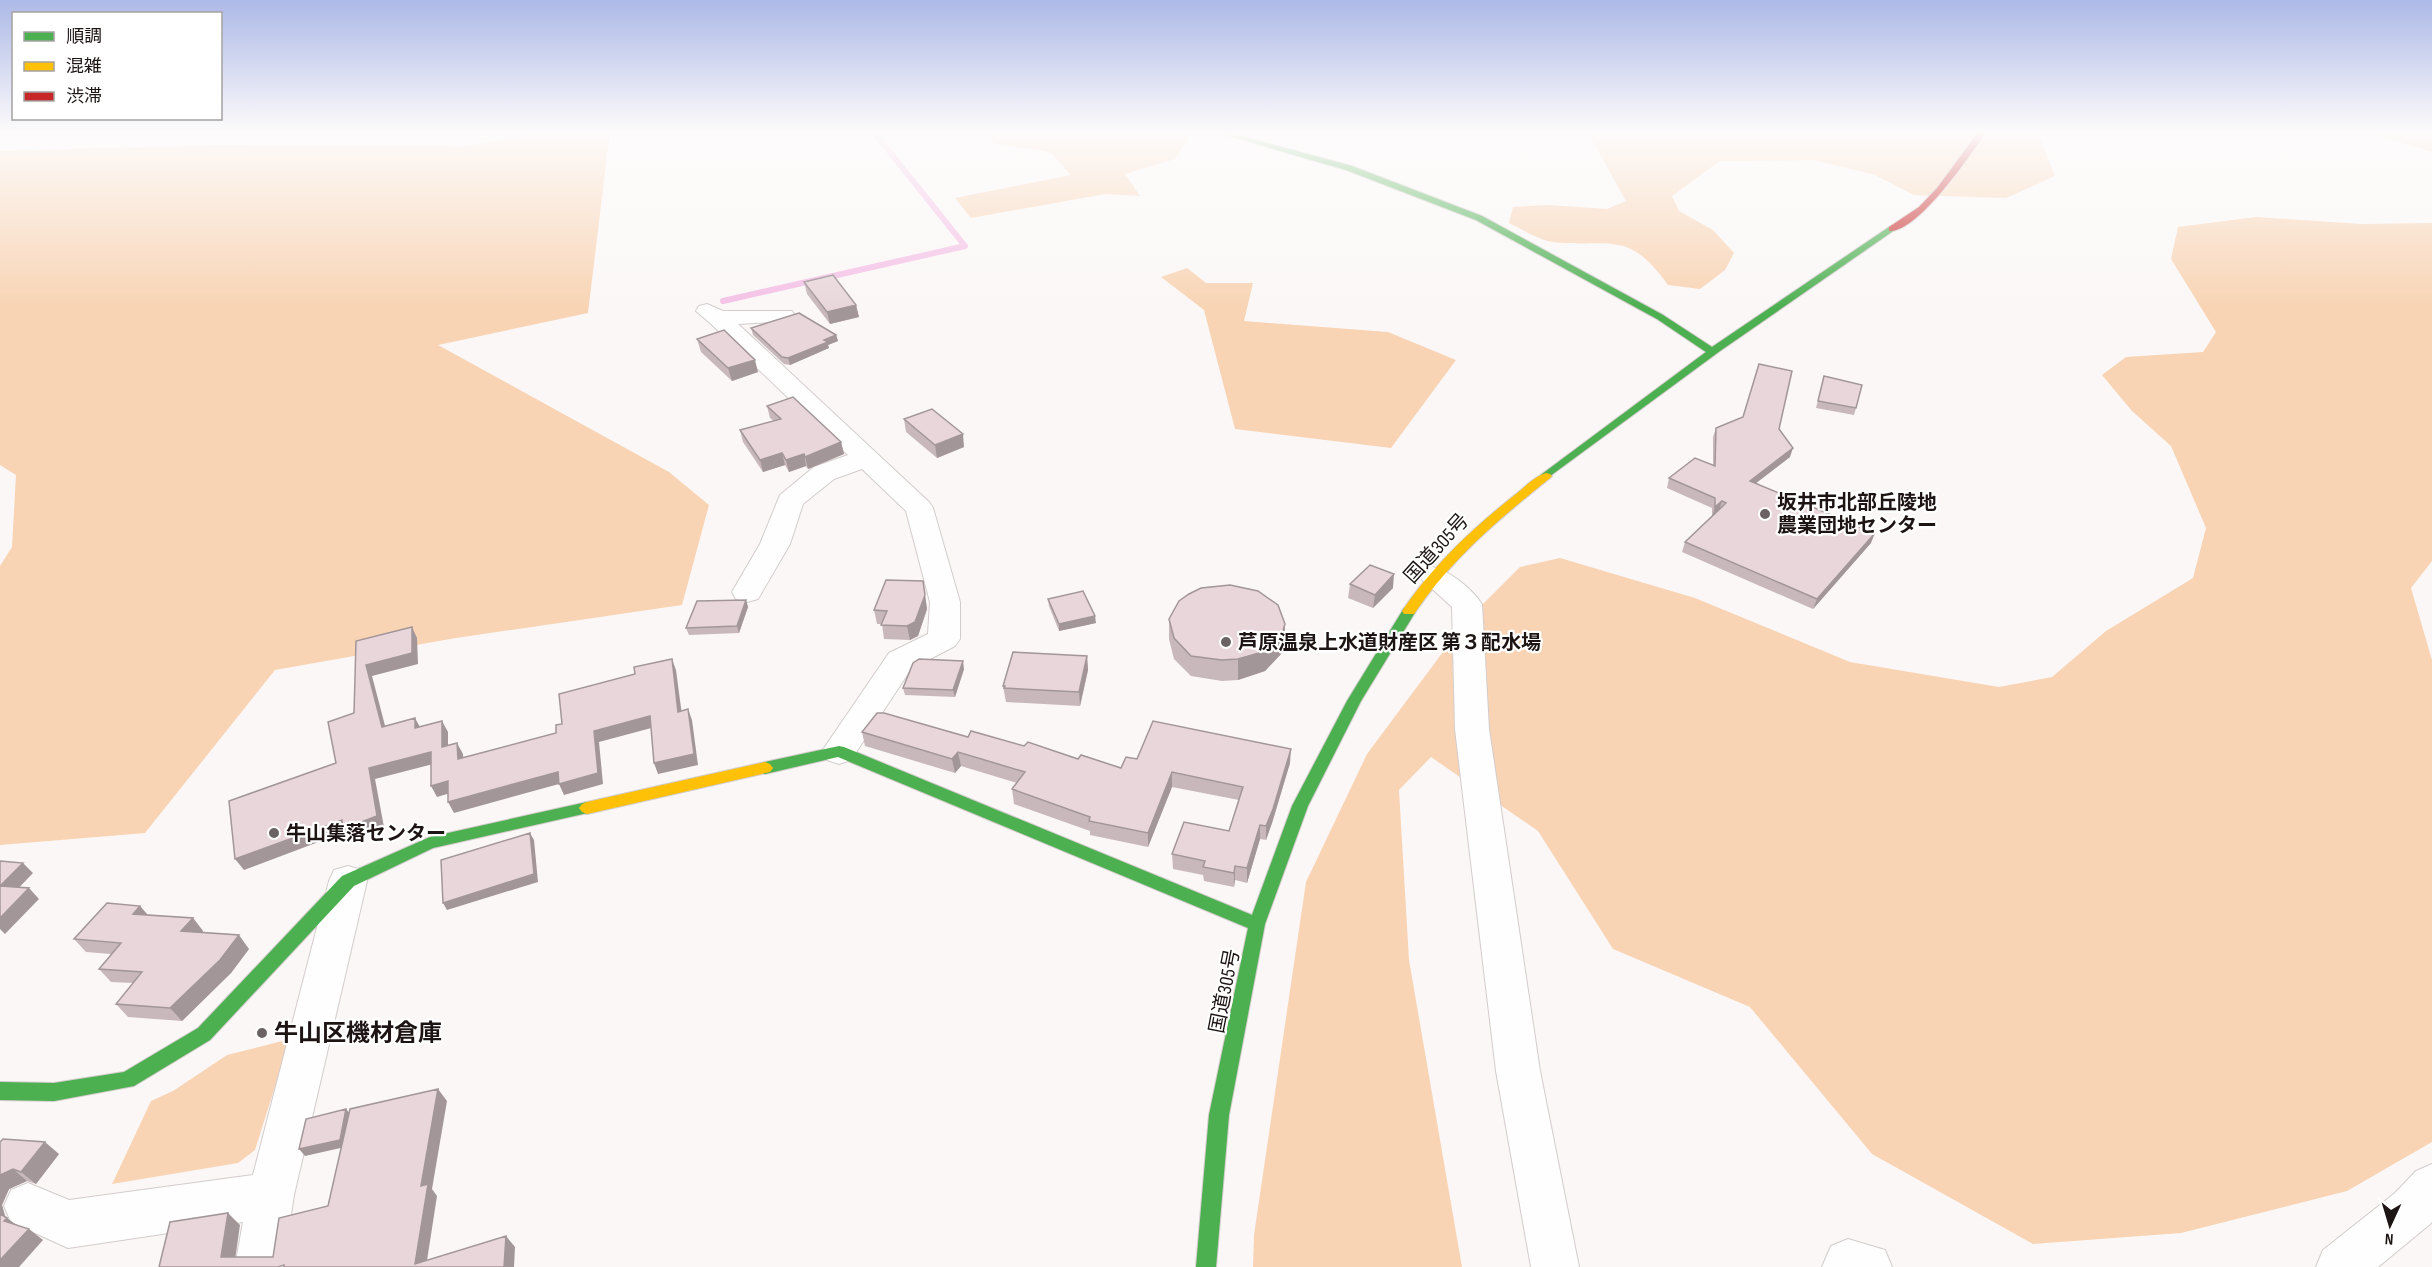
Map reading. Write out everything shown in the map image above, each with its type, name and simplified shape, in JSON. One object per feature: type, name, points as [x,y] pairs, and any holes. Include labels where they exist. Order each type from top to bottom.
[{"type":"main road","points":[[1405,190],[1479,218],[1660,317],[1711,351]]},
{"type":"main road","name":"国道305号","points":[[1206,1267],[1219,1115],[1257,924],[1300,806],[1354,701],[1425,585],[1485,523],[1626,413],[1711,351],[1922,208],[1940,190]]},
{"type":"main road","points":[[0,1091],[54,1092],[127,1080],[204,1034],[348,880],[430,843],[839,751],[1257,924]]},
{"type":"street","points":[[784,316],[712,315],[919,508],[945,602],[944,639],[900,661],[839,751]]},
{"type":"street","points":[[747,592],[775,544],[790,501],[824,472],[866,458]]},
{"type":"street","points":[[1433,576],[1467,604],[1473,741],[1518,1071],[1555,1267]]},
{"type":"street","points":[[259,1267],[271,1195],[348,880]]},
{"type":"street","points":[[2340,1267],[2412,1209],[2432,1187]]},
{"type":"street","points":[[28,1206],[68,1224],[271,1195]]},
{"type":"street","points":[[1846,1267],[1848,1263],[1868,1267]]},
{"type":"shaded area","points":[[0,190],[603,190],[588,313],[438,345],[669,472],[709,505],[682,605],[456,638],[275,670],[145,833],[0,845],[0,566],[12,547],[16,475],[0,465]]},
{"type":"shaded area","points":[[995,190],[1136,190],[1140,196],[1105,194],[971,218],[955,198]]},
{"type":"shaded area","points":[[1620,190],[1680,190],[1672,196],[1679,211],[1713,230],[1734,253],[1725,270],[1700,289],[1668,285],[1654,267],[1629,248],[1604,243],[1548,241],[1509,223],[1513,207],[1548,205],[1607,209],[1626,201]]},
{"type":"shaded area","points":[[1904,190],[2024,190],[2006,198],[1914,195]]},
{"type":"shaded area","points":[[2256,217],[2361,224],[2432,223],[2432,561],[2411,588],[2432,660],[2432,1142],[2347,1191],[2181,1233],[2033,1244],[1872,1154],[1750,1007],[1613,949],[1538,831],[1431,757],[1399,790],[1409,960],[1462,1267],[1253,1267],[1254,1235],[1306,882],[1367,754],[1466,621],[1520,567],[1560,558],[1695,598],[1850,662],[1999,687],[2052,677],[2106,631],[2193,578],[2206,528],[2171,446],[2132,411],[2102,375],[2126,357],[2203,352],[2216,332],[2171,259],[2178,227]]},
{"type":"shaded area","points":[[1187,268],[1206,283],[1253,283],[1244,321],[1388,332],[1456,360],[1391,448],[1235,429],[1204,310],[1161,277]]},
{"type":"shaded area","points":[[290,1039],[255,1150],[238,1163],[112,1184],[151,1101],[173,1091],[227,1055]]},
{"type":"building","points":[[833,275],[856,305],[827,312],[804,282]]},
{"type":"building","points":[[799,313],[836,335],[824,340],[828,342],[788,358],[782,357],[751,328]]},
{"type":"building","points":[[724,330],[755,360],[728,368],[697,339]]},
{"type":"building","points":[[1759,364],[1792,371],[1779,429],[1793,448],[1750,481],[1875,533],[1817,599],[1685,542],[1726,503],[1722,501],[1715,507],[1715,498],[1669,478],[1695,458],[1715,466],[1716,428],[1743,417]]},
{"type":"building","points":[[1824,376],[1862,385],[1856,408],[1818,401]]},
{"type":"building","points":[[793,397],[841,442],[805,457],[804,454],[786,460],[782,453],[760,460],[740,430],[781,419],[767,406]]},
{"type":"building","points":[[932,409],[963,434],[935,445],[904,419]]},
{"type":"building","points":[[1370,565],[1394,574],[1375,595],[1350,584]]},
{"type":"building","points":[[886,580],[923,581],[925,595],[915,622],[907,626],[881,625],[887,611],[874,610]]},
{"type":"building","name":"芦原温泉上水道財産区 第３配水場","points":[[1230,585],[1258,591],[1278,605],[1285,624],[1282,634],[1266,651],[1238,659],[1222,660],[1191,656],[1174,638],[1169,619],[1179,601],[1189,594],[1201,588]]},
{"type":"building","points":[[1083,591],[1095,616],[1059,624],[1048,599]]},
{"type":"building","points":[[746,600],[737,626],[686,628],[697,601]]},
{"type":"building","points":[[412,627],[412,653],[366,665],[382,727],[415,718],[415,728],[442,721],[442,747],[457,743],[458,759],[556,733],[556,725],[562,724],[559,694],[635,674],[634,667],[672,659],[678,712],[688,709],[694,754],[654,763],[650,716],[594,731],[598,773],[559,784],[558,772],[448,802],[448,781],[431,786],[431,752],[369,768],[377,816],[343,829],[342,820],[235,859],[229,801],[336,763],[328,722],[354,713],[356,641]]},
{"type":"building","points":[[1013,652],[1087,656],[1079,692],[1004,688]]},
{"type":"building","points":[[919,659],[963,661],[953,690],[903,688],[913,663]]},
{"type":"building","points":[[877,713],[968,737],[971,731],[1024,746],[1028,742],[1078,759],[1081,755],[1121,768],[1126,757],[1137,759],[1153,721],[1291,749],[1273,809],[1266,826],[1260,825],[1247,868],[1235,866],[1234,873],[1203,867],[1205,861],[1172,854],[1184,822],[1229,831],[1243,787],[1172,772],[1148,833],[1089,821],[1090,817],[1012,789],[1025,772],[958,752],[952,759],[862,732]]},
{"type":"building","points":[[530,833],[534,874],[443,903],[441,860]]},
{"type":"building","points":[[0,861],[23,863],[0,886]]},
{"type":"building","points":[[0,886],[29,888],[0,918]]},
{"type":"building","points":[[107,903],[140,906],[133,914],[193,918],[181,931],[239,935],[220,960],[170,1008],[116,1004],[142,972],[99,969],[121,943],[74,939]]},
{"type":"building","points":[[438,1089],[421,1186],[428,1184],[415,1264],[506,1236],[504,1267],[284,1267],[284,1265],[278,1267],[159,1267],[170,1222],[228,1213],[221,1257],[273,1257],[279,1218],[328,1206],[350,1109]]},
{"type":"building","points":[[346,1109],[340,1140],[299,1149],[306,1119]]},
{"type":"building","points":[[3,1139],[45,1142],[21,1172],[13,1169],[0,1175],[0,1142]]},
{"type":"building","points":[[0,1214],[7,1218],[4,1221],[29,1229],[0,1260]]},
{"type":"waterway","points":[[723,301],[965,246],[920,190]]},
{"type":"traffic: fast","points":[[1407,190],[1479,218],[1660,317],[1711,351]]},
{"type":"traffic: fast","points":[[1546,476],[1717,349],[1892,229]]},
{"type":"traffic: fast","points":[[1206,1267],[1219,1115],[1257,924],[1300,806],[1354,701],[1409,611]]},
{"type":"traffic: fast","points":[[765,768],[839,751],[1257,924]]},
{"type":"traffic: fast","points":[[0,1091],[54,1092],[127,1080],[204,1034],[348,881],[430,843],[587,808]]},
{"type":"traffic: slow","points":[[1409,611],[1454,554],[1546,476]]},
{"type":"traffic: slow","points":[[587,808],[765,768]]},
{"type":"traffic: jam","points":[[1892,229],[1922,209],[1940,190]]},
{"type":"place","name":"坂井市北部丘陵地 農業団地センター","points":[[1765,514]]},
{"type":"place","name":"芦原温泉上水道財産区 第３配水場","points":[[1226,642]]},
{"type":"place","name":"牛山集落センター","points":[[274,833]]},
{"type":"place","name":"牛山区機材倉庫","points":[[262,1033]]}]
